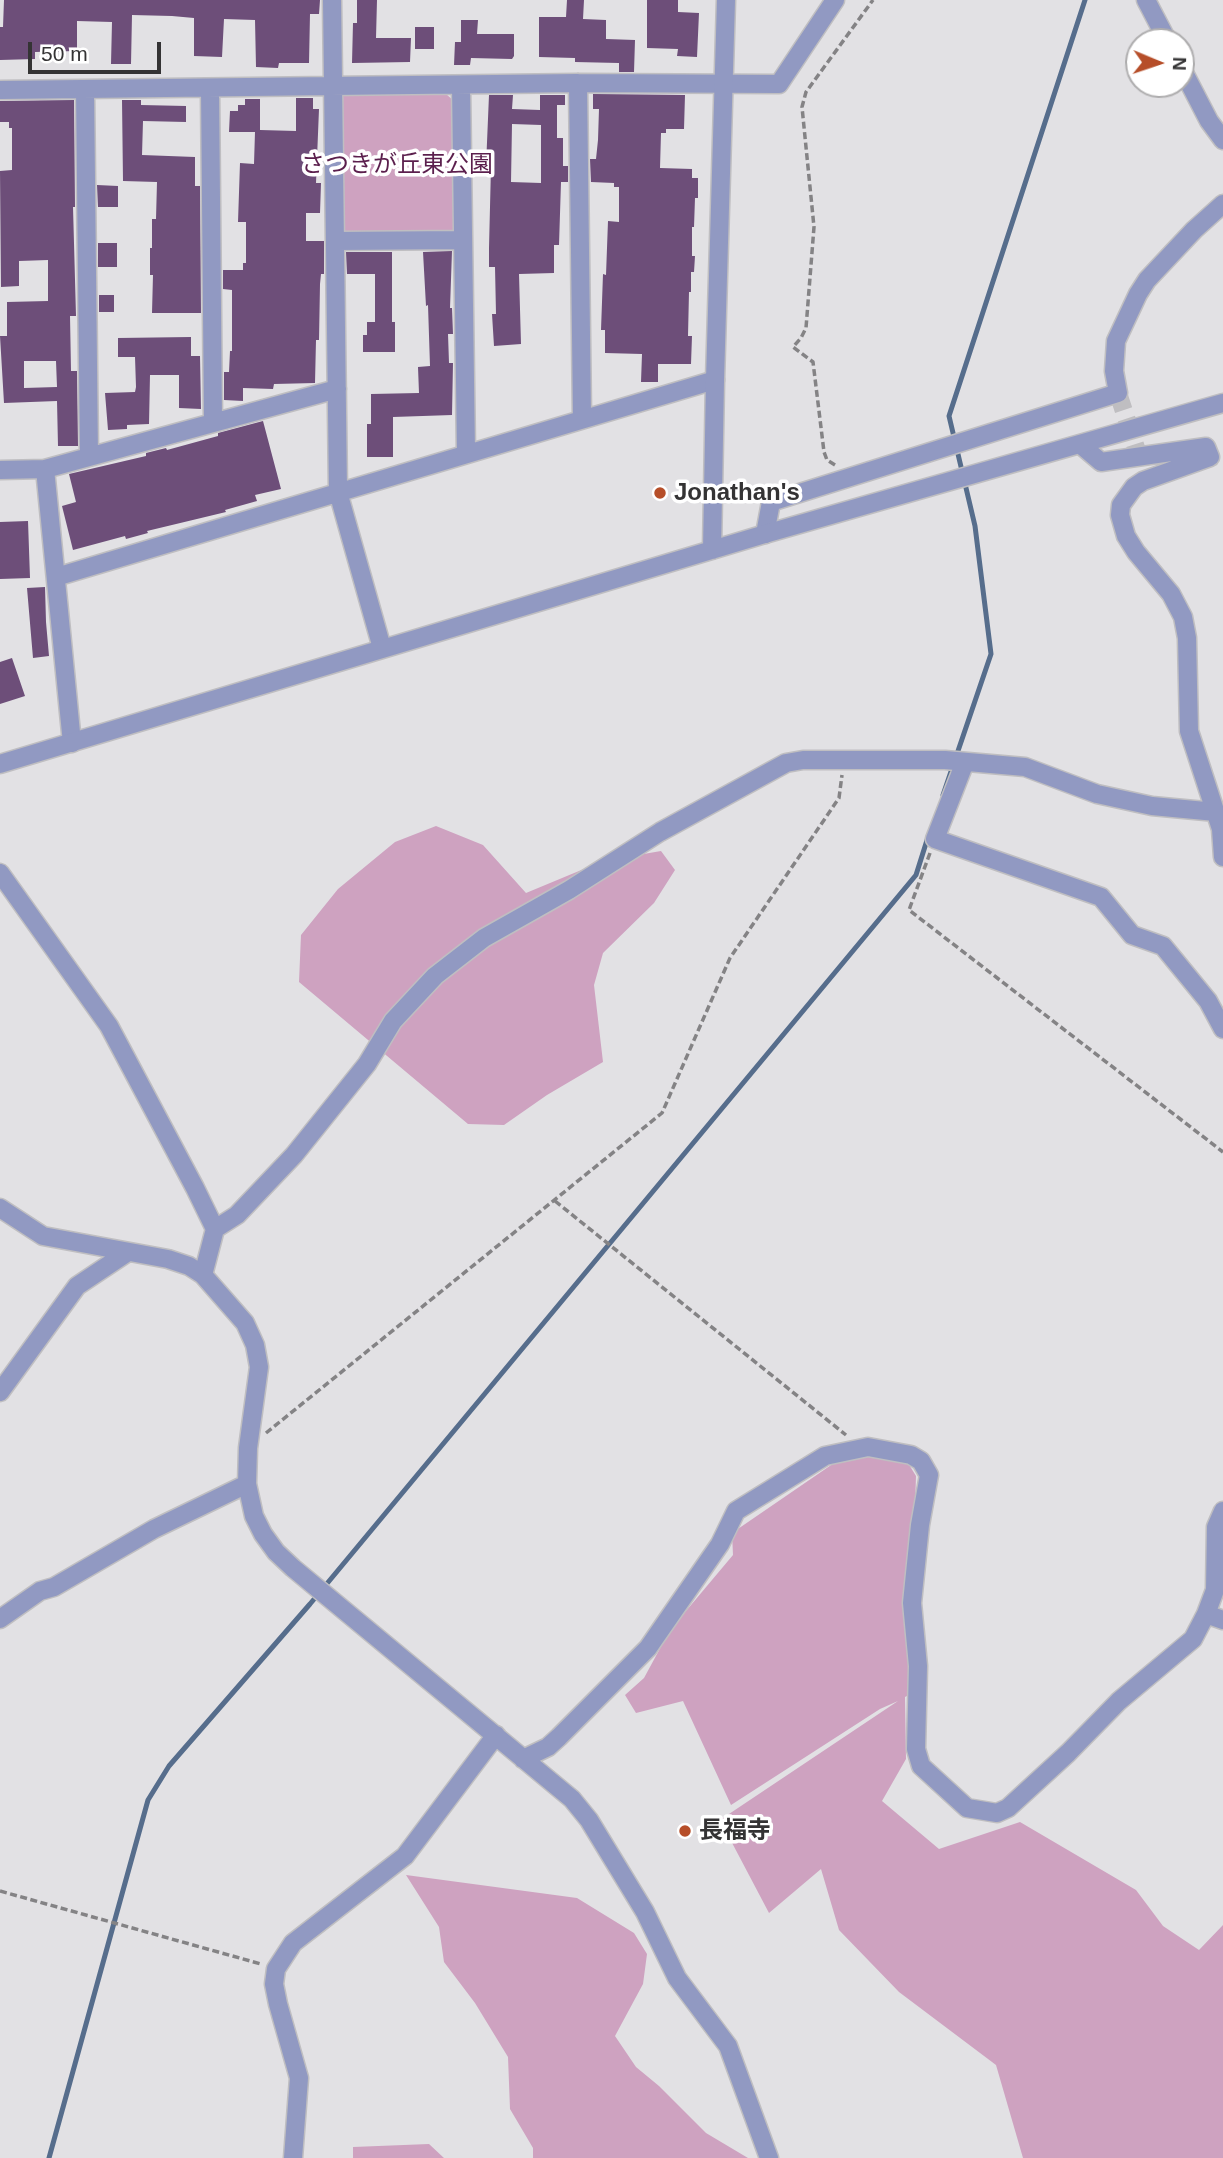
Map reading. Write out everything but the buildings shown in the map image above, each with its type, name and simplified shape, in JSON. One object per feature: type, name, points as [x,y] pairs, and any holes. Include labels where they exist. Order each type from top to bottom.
[{"type":"street","points":[[332,0],[338,492],[382,648]]},
{"type":"street","points":[[712,550],[726,0]]},
{"type":"street","points":[[0,90],[578,83],[779,84],[835,0]]},
{"type":"street","points":[[1146,0],[1161,28]]},
{"type":"street","points":[[578,83],[582,419]]},
{"type":"street","points":[[461,85],[466,454]]},
{"type":"street","points":[[210,88],[213,422]]},
{"type":"street","points":[[85,89],[89,457]]},
{"type":"street","points":[[1195,94],[1223,140]]},
{"type":"street","points":[[765,534],[771,502],[1118,393],[1114,371],[1116,341],[1138,294],[1147,280],[1194,230],[1223,204]]},
{"type":"street","points":[[335,241],[463,240]]},
{"type":"street","points":[[56,577],[715,380]]},
{"type":"street","points":[[0,470],[45,469],[337,389]]},
{"type":"street","points":[[0,764],[765,534],[1223,403]]},
{"type":"street","points":[[1081,445],[1101,462],[1206,447],[1210,457],[1142,472],[1121,505],[1120,515],[1126,536],[1171,594],[1183,617],[1187,638],[1189,731],[1221,829],[1223,857]]},
{"type":"street","points":[[45,469],[72,743]]},
{"type":"street","points":[[215,1229],[237,1215],[294,1154],[367,1064],[393,1021],[435,975],[484,938],[569,890],[660,832],[786,763],[803,760],[945,760],[1025,767],[1097,794],[1152,806],[1216,812]]},
{"type":"street","points":[[965,762],[935,839],[1101,897],[1132,935],[1163,946],[1208,1001],[1223,1029]]},
{"type":"street","points":[[0,873],[109,1026],[157,1112],[215,1229],[203,1275]]},
{"type":"street","points":[[0,1208],[43,1236],[168,1259],[189,1266],[203,1275],[245,1323],[255,1345],[259,1367],[248,1448],[247,1484],[254,1516],[276,1552],[572,1799],[589,1820],[645,1912],[677,1978],[727,2046],[769,2158]]},
{"type":"street","points":[[0,1392],[77,1286],[128,1252]]},
{"type":"street","points":[[523,1759],[548,1747],[648,1648],[720,1544],[736,1511],[825,1456],[862,1447],[879,1448],[911,1455],[921,1461],[929,1475],[920,1525],[912,1603],[918,1666],[916,1749],[921,1766],[967,1808],[997,1813],[1007,1808],[1068,1753],[1119,1701],[1181,1651],[1215,1617],[1216,1527],[1223,1511]]},
{"type":"street","points":[[0,1619],[40,1591],[54,1587],[155,1529],[247,1484]]},
{"type":"street","points":[[293,2158],[299,2078],[278,2004],[274,1984],[276,1969],[293,1943],[405,1856],[496,1735]]},
{"type":"path","points":[[835,465],[827,460],[824,452],[813,362],[793,347],[802,338],[806,327],[814,227],[802,107],[806,92],[873,0]]},
{"type":"path","points":[[248,1448],[662,1113],[730,958],[839,798],[843,760]]},
{"type":"path","points":[[935,839],[909,910],[1223,1152]]},
{"type":"path","points":[[555,1200],[862,1447]]},
{"type":"path","points":[[0,1891],[276,1969]]},
{"type":"green space","name":"さつきが丘東公園","points":[[347,92],[446,94],[454,101],[454,231],[448,236],[348,237],[341,229],[340,99]]},
{"type":"green space","points":[[436,826],[483,845],[526,893],[603,861],[661,851],[675,870],[654,903],[603,953],[594,985],[603,1062],[547,1095],[504,1125],[468,1124],[299,982],[301,935],[338,889],[395,842]]},
{"type":"green space","points":[[875,1454],[908,1463],[916,1476],[909,1695],[905,1697],[906,1759],[882,1801],[939,1849],[1020,1822],[1136,1890],[1163,1926],[1199,1950],[1223,1925],[1223,2158],[1023,2158],[996,2065],[899,1992],[839,1930],[821,1869],[769,1913],[720,1820],[898,1701],[880,1709],[731,1805],[683,1701],[636,1713],[625,1695],[644,1678],[670,1630],[733,1555],[732,1533],[837,1461]]},
{"type":"green space","points":[[406,1875],[577,1898],[634,1933],[647,1954],[643,1984],[615,2036],[636,2067],[706,2133],[748,2158],[533,2158],[533,2148],[510,2109],[508,2057],[475,2003],[444,1962],[439,1927]]},
{"type":"green space","points":[[429,2144],[444,2158],[353,2158],[353,2147]]},
{"type":"waterway","points":[[943,795],[991,654],[975,526],[949,416],[1085,0]]},
{"type":"waterway","points":[[49,2158],[148,1800],[169,1766],[310,1604],[916,875],[928,837]]},
{"type":"tunnel","points":[[1118,393],[1141,463]]},
{"type":"place","name":"Jonathan's","points":[[660,493]]},
{"type":"place","name":"長福寺","points":[[685,1831]]}]
